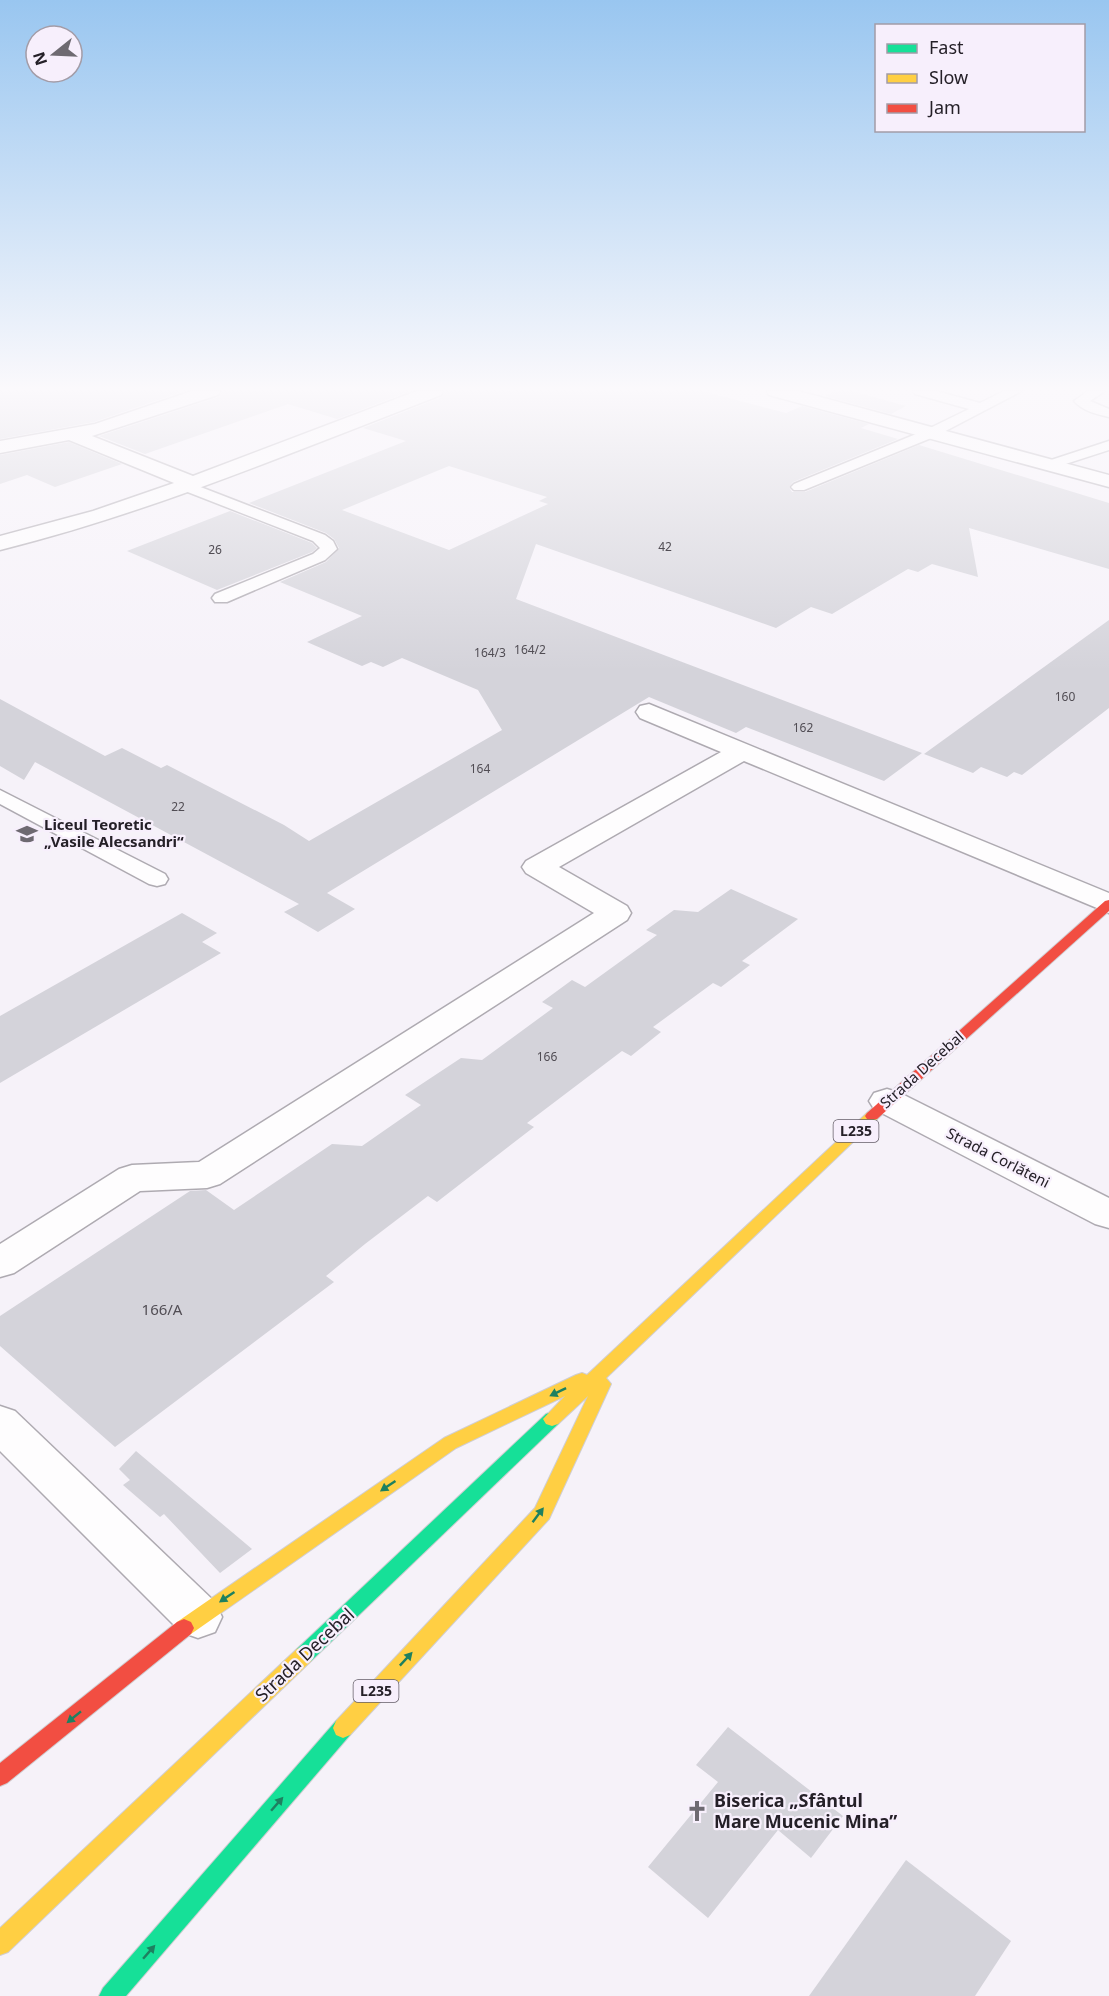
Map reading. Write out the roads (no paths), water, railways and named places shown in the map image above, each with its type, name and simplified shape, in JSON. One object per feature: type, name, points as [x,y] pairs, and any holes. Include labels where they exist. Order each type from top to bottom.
[{"type":"main road","name":"Strada Decebal","points":[[0,1944],[887,1101],[1109,904]]},
{"type":"main road","name":"Strada Decebal","points":[[0,1776],[198,1617],[450,1443],[610,1366]]},
{"type":"main road","name":"Strada Decebal","points":[[111,1996],[354,1715],[542,1513],[610,1366]]},
{"type":"street","points":[[0,543],[101,516],[189,484]]},
{"type":"street","points":[[649,712],[1109,904]]},
{"type":"street","points":[[0,1263],[132,1178],[207,1175],[616,913],[537,867],[741,751]]},
{"type":"street","name":"Strada Corlăteni","points":[[887,1101],[1109,1214]]},
{"type":"street","points":[[0,1423],[198,1617]]},
{"type":"lane","points":[[189,484],[319,538],[327,544],[329,549],[319,557],[222,598]]},
{"type":"lane","points":[[800,487],[807,484]]},
{"type":"lane","points":[[0,796],[157,879]]},
{"type":"place","name":"Liceul Teoretic „Vasile Alecsandri“","points":[[27,834]]},
{"type":"place","name":"Biserica „Sfântul Mare Mucenic Mina”","points":[[697,1811]]}]
